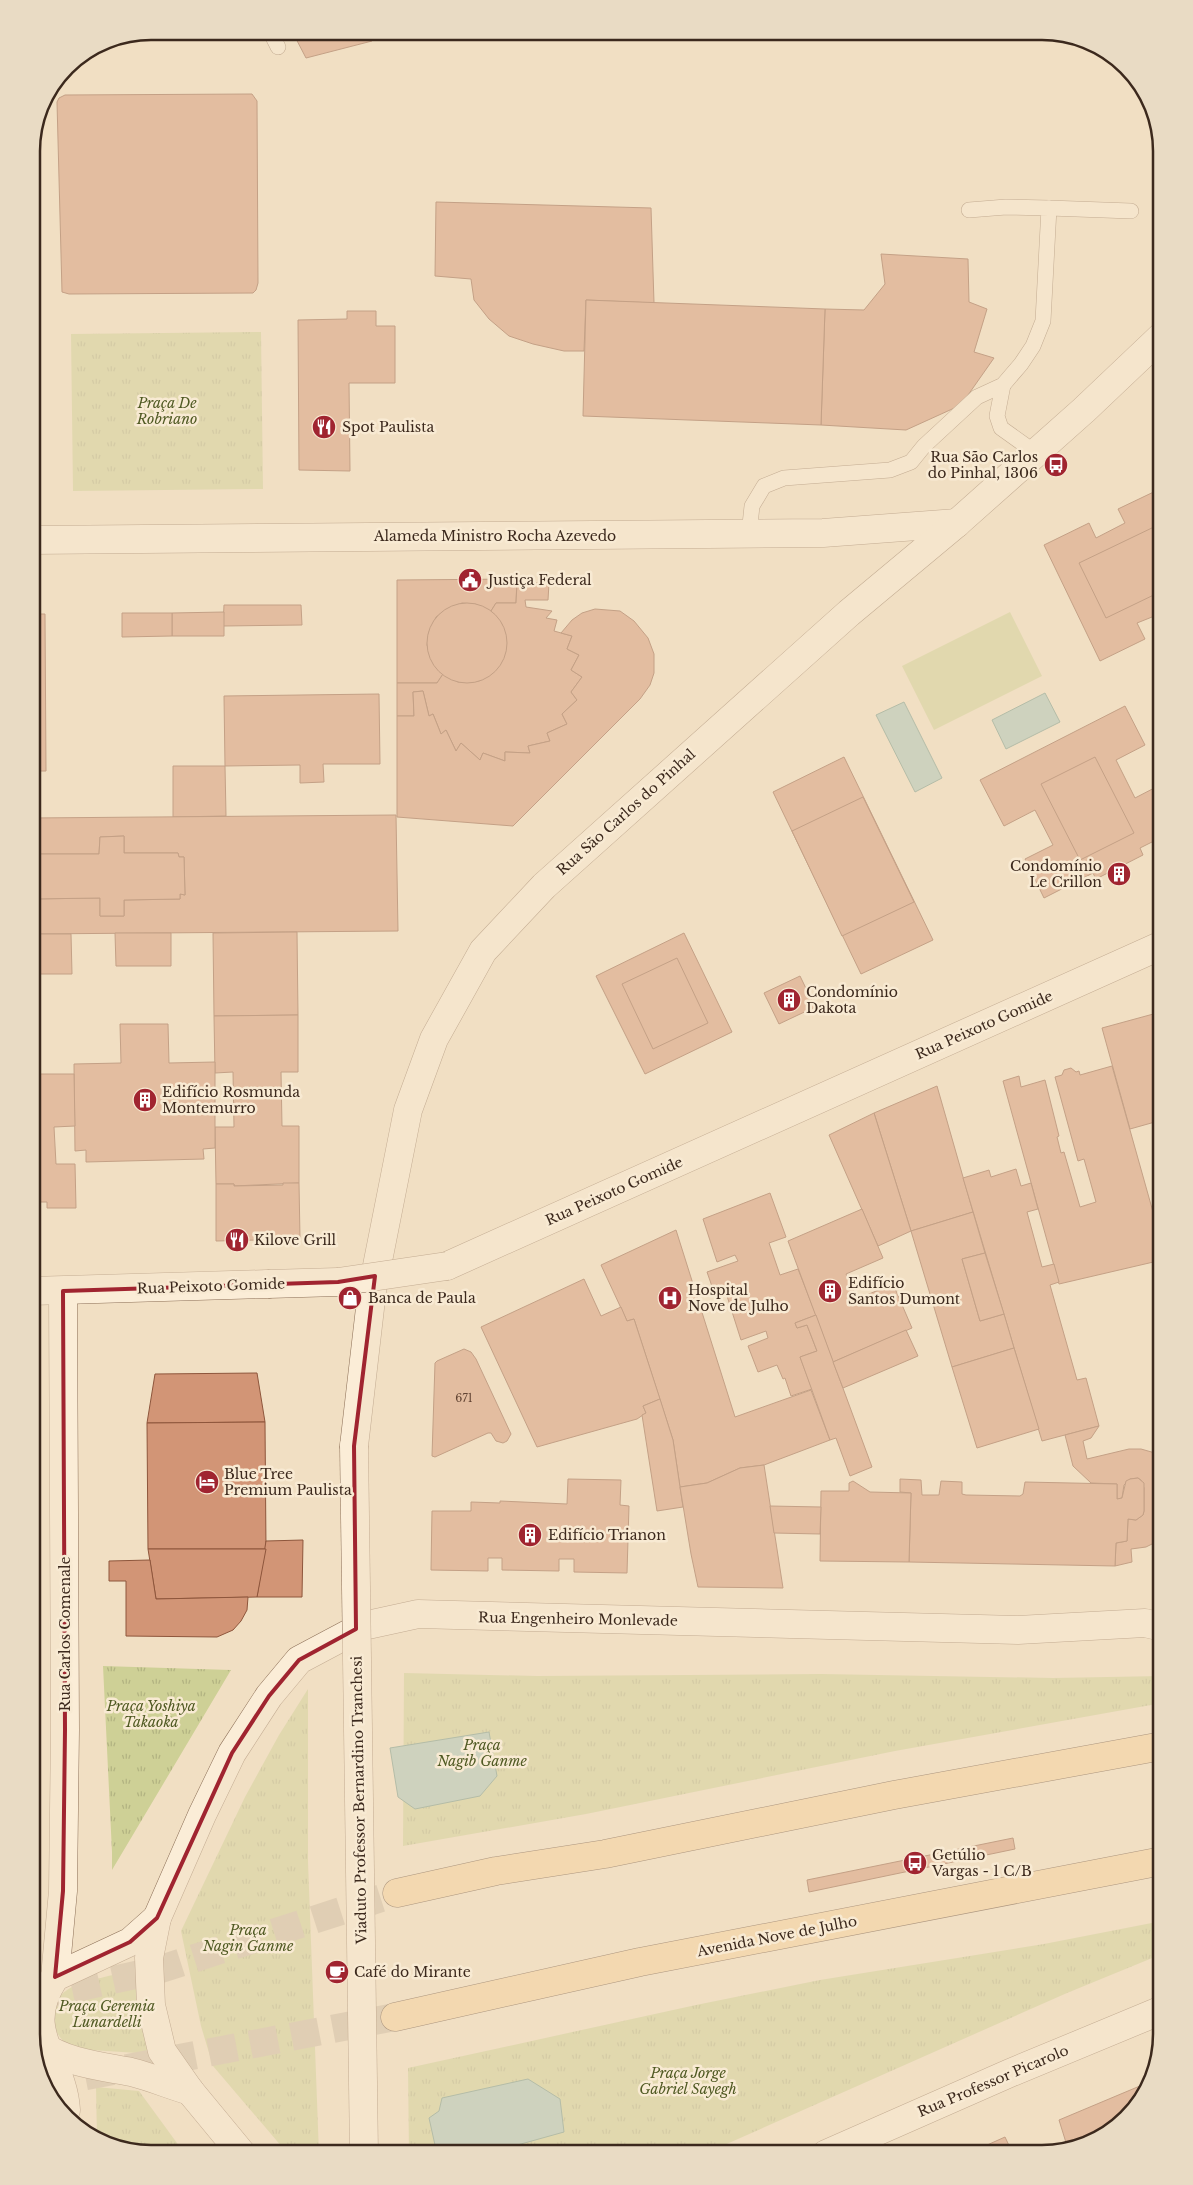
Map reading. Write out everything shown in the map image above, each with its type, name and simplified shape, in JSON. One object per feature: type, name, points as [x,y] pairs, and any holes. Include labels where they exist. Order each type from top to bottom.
[{"type":"main road","points":[[397,1893],[496,1871],[605,1854],[894,1795],[1153,1748]]},
{"type":"main road","name":"Avenida Nove de Julho","points":[[395,2017],[640,1962],[1153,1864]]},
{"type":"street","name":"Rua São Carlos do Pinhal","points":[[354,1446],[372,1291],[408,1110],[434,1039],[483,951],[551,879],[842,619],[957,523],[1036,453],[1153,345]]},
{"type":"street","name":"Alameda Ministro Rocha Azevedo","points":[[40,540],[823,533],[957,523]]},
{"type":"street","name":"Rua Peixoto Gomide","points":[[40,1292],[338,1282],[447,1266],[1153,949]]},
{"type":"street","name":"Rua Carlos Comenale","points":[[55,1977],[63,1890],[65,1730],[63,1291]]},
{"type":"street","name":"Viaduto Professor Bernardino Tranchesi","points":[[354,1446],[364,2145]]},
{"type":"street","name":"Rua Engenheiro Monlevade","points":[[157,1918],[202,1815],[232,1753],[269,1696],[299,1660],[362,1626],[418,1614],[1018,1630],[1153,1620]]},
{"type":"street","points":[[40,2010],[55,1977],[130,1942],[157,1918]]},
{"type":"street","points":[[157,1918],[149,1958],[151,2004],[162,2051],[190,2092],[234,2145]]},
{"type":"street","name":"Rua Professor Picarolo","points":[[846,2145],[1010,2073],[1153,2014]]},
{"type":"street","points":[[41,2049],[74,2061],[132,2073],[190,2092]]},
{"type":"street","points":[[42,2055],[62,2088],[65,2103]]},
{"type":"lane","points":[[274,40],[278,48]]},
{"type":"lane","points":[[970,210],[1006,207],[1131,210]]},
{"type":"lane","points":[[749,534],[752,506],[764,486],[784,478],[890,470],[911,462],[924,446],[977,397],[1003,385],[1033,346],[1043,320],[1049,208]]},
{"type":"lane","points":[[1003,385],[997,416],[1001,428],[1036,453]]},
{"type":"highlighted area","points":[[375,1276],[354,1446],[356,1629],[299,1660],[269,1696],[232,1753],[157,1918],[130,1942],[55,1977],[63,1891],[65,1730],[63,1291],[338,1282]]},
{"type":"green space","name":"Praça De Robriano","points":[[261,332],[263,489],[73,491],[71,334]]},
{"type":"green space","points":[[1010,612],[1042,676],[934,730],[902,666]]},
{"type":"green space","name":"Praça Yoshiya Takaoka","points":[[103,1666],[231,1670],[112,1870],[112,1852]]},
{"type":"green space","name":"Praça Nagib Ganme","points":[[404,1673],[537,1676],[821,1674],[1053,1678],[1153,1676],[1153,1705],[895,1751],[586,1814],[403,1846]]},
{"type":"green space","name":"Praça Nagin Ganme","points":[[308,1689],[308,1862],[319,2145],[280,2145],[213,2066],[201,2026],[181,1931],[245,1797],[279,1735]]},
{"type":"green space","name":"Praça Jorge Gabriel Sayegh","points":[[1153,1923],[1153,1958],[1067,1993],[724,2145],[409,2145],[408,2068],[820,1980],[1044,1944]]},
{"type":"green space","name":"Praça Geremia Lunardelli","points":[[144,1956],[159,2060],[137,2053],[76,2049],[62,2040],[54,2024],[54,2010],[58,1999],[65,1991],[87,1982],[122,1972]]},
{"type":"green space","points":[[96,2087],[139,2091],[178,2145],[130,2143],[97,2131]]},
{"type":"shaded area","points":[[1045,693],[1060,722],[1006,749],[992,720]]},
{"type":"shaded area","points":[[904,702],[942,778],[915,792],[876,715]]},
{"type":"shaded area","points":[[489,1732],[497,1776],[480,1796],[415,1809],[398,1797],[390,1748]]},
{"type":"shaded area","points":[[528,2079],[560,2099],[564,2132],[517,2145],[435,2145],[429,2118],[439,2111],[442,2098]]},
{"type":"building","points":[[297,40],[372,40],[372,41],[306,58]]},
{"type":"building","points":[[252,94],[257,101],[258,283],[256,290],[253,293],[69,294],[62,292],[57,102],[59,98],[65,95]]},
{"type":"building","points":[[436,202],[651,208],[654,303],[586,300],[584,351],[564,351],[509,336],[489,319],[474,300],[471,279],[435,276]]},
{"type":"building","points":[[881,254],[968,259],[969,302],[987,309],[974,352],[994,358],[961,405],[906,430],[821,425],[825,309],[864,310],[885,284]]},
{"type":"building","points":[[586,300],[825,309],[821,425],[583,416]]},
{"type":"building","name":"Spot Paulista","points":[[347,311],[376,311],[376,326],[395,326],[395,383],[349,383],[350,471],[299,470],[298,320],[347,319]]},
{"type":"building","points":[[1153,492],[1153,617],[1137,623],[1145,639],[1100,661],[1044,545],[1089,523],[1096,538],[1125,523],[1118,509]]},
{"type":"building","points":[[1153,527],[1153,595],[1106,618],[1079,563]]},
{"type":"building","points":[[517,579],[516,603],[496,603],[491,611],[475,604],[462,603],[447,609],[436,617],[429,632],[427,645],[432,661],[443,674],[437,683],[397,683],[397,580]]},
{"type":"building","points":[[517,583],[549,583],[548,600],[525,600],[526,607],[552,611],[546,618],[557,620],[554,631],[572,636],[567,649],[579,655],[571,670],[582,677],[571,692],[577,700],[562,714],[567,724],[547,733],[550,741],[528,746],[530,753],[505,752],[505,761],[483,753],[480,760],[461,743],[456,751],[446,730],[441,734],[433,714],[429,716],[423,691],[413,692],[414,716],[397,716],[397,683],[437,683],[443,674],[458,682],[471,682],[479,681],[491,674],[502,661],[506,641],[502,624],[491,611],[496,603],[516,603]]},
{"type":"building","points":[[467,603],[482,606],[495,615],[504,628],[507,643],[504,658],[495,671],[482,680],[467,683],[452,680],[439,671],[430,658],[427,643],[430,628],[439,615],[452,606]]},
{"type":"building","points":[[224,605],[301,605],[302,625],[223,626]]},
{"type":"building","points":[[595,609],[620,611],[634,621],[648,638],[654,654],[654,673],[650,685],[640,699],[513,826],[397,817],[397,716],[414,716],[413,692],[423,691],[429,716],[433,714],[441,734],[446,730],[456,751],[461,743],[480,760],[483,753],[505,761],[505,752],[530,753],[528,746],[550,741],[547,733],[567,724],[562,714],[577,700],[571,692],[582,677],[571,670],[579,655],[567,649],[572,636],[561,633],[572,620],[582,613]]},
{"type":"building","points":[[224,612],[224,636],[172,636],[172,613]]},
{"type":"building","points":[[122,613],[172,613],[172,636],[122,637]]},
{"type":"building","points":[[40,614],[45,614],[46,771],[40,771]]},
{"type":"building","points":[[379,694],[380,764],[323,764],[324,782],[300,783],[300,765],[225,766],[224,696]]},
{"type":"building","points":[[1125,706],[1145,745],[1116,760],[1135,798],[1153,789],[1153,842],[1140,848],[1143,855],[1096,879],[1093,873],[1044,898],[1025,859],[1053,845],[1035,810],[1004,826],[980,780]]},
{"type":"building","points":[[844,757],[933,940],[861,974],[773,792]]},
{"type":"building","points":[[1095,757],[1134,833],[1080,860],[1041,784]]},
{"type":"building","points":[[173,766],[225,766],[226,816],[173,817]]},
{"type":"building","points":[[863,797],[914,902],[842,936],[792,831]]},
{"type":"building","points":[[396,815],[398,931],[40,934],[40,899],[100,898],[100,916],[124,916],[124,900],[180,899],[180,894],[185,895],[184,857],[179,857],[178,853],[124,853],[124,836],[100,837],[99,854],[40,854],[40,818]]},
{"type":"building","points":[[124,836],[124,853],[178,853],[179,857],[184,857],[185,895],[180,894],[180,899],[124,900],[124,916],[100,916],[100,898],[40,899],[40,854],[99,854],[100,837]]},
{"type":"building","name":"Condomínio Le Crillon","points":[[1121,867],[1126,876],[1115,882],[1111,872]]},
{"type":"building","points":[[297,932],[298,1015],[214,1016],[213,933]]},
{"type":"building","points":[[115,933],[171,933],[171,966],[116,966]]},
{"type":"building","points":[[684,933],[732,1032],[645,1074],[596,976]]},
{"type":"building","points":[[40,934],[71,934],[72,974],[40,974]]},
{"type":"building","points":[[677,958],[708,1023],[653,1049],[622,984]]},
{"type":"building","name":"Condomínio Dakota","points":[[800,976],[815,1007],[779,1024],[764,993]]},
{"type":"building","points":[[1153,1014],[1153,1123],[1130,1129],[1102,1028]]},
{"type":"building","points":[[298,1015],[298,1072],[281,1072],[282,1126],[299,1126],[299,1183],[234,1186],[234,1184],[216,1184],[215,1127],[234,1127],[233,1072],[215,1073],[214,1016]]},
{"type":"building","name":"Edifício Rosmunda Montemurro","points":[[120,1024],[168,1024],[169,1063],[215,1062],[215,1148],[203,1149],[204,1159],[86,1162],[86,1150],[75,1151],[74,1064],[121,1063]]},
{"type":"building","points":[[1112,1066],[1153,1212],[1153,1262],[1059,1284],[1003,1081],[1019,1076],[1021,1087],[1045,1080],[1059,1136],[1057,1137],[1061,1153],[1064,1152],[1080,1207],[1096,1202],[1084,1159],[1078,1161],[1055,1077],[1062,1075],[1064,1070],[1071,1068],[1076,1072],[1079,1071],[1080,1075]]},
{"type":"building","points":[[40,1074],[74,1074],[75,1126],[54,1127],[56,1164],[75,1164],[76,1208],[47,1208],[47,1202],[40,1202]]},
{"type":"building","points":[[937,1086],[973,1212],[911,1231],[874,1113]]},
{"type":"building","points":[[874,1113],[911,1231],[878,1246],[829,1135]]},
{"type":"building","points":[[1016,1169],[1021,1186],[1031,1183],[1038,1209],[1027,1212],[1042,1267],[1054,1264],[1059,1282],[1050,1285],[1077,1380],[1086,1378],[1099,1426],[1042,1441],[963,1178],[989,1170],[991,1177]]},
{"type":"building","points":[[283,1183],[299,1183],[300,1239],[216,1241],[216,1184],[234,1184],[234,1186],[283,1185]]},
{"type":"building","points":[[770,1193],[786,1237],[769,1243],[780,1275],[798,1269],[816,1315],[795,1323],[797,1328],[807,1325],[817,1351],[800,1357],[812,1389],[791,1396],[785,1378],[783,1379],[777,1365],[758,1372],[748,1346],[768,1338],[766,1331],[741,1340],[727,1296],[741,1291],[739,1285],[715,1295],[707,1272],[738,1261],[735,1255],[717,1262],[703,1219]]},
{"type":"building","name":"Edifício Santos Dumont","points":[[862,1209],[883,1258],[846,1274],[857,1299],[893,1284],[912,1328],[833,1362],[788,1241]]},
{"type":"building","points":[[973,1212],[985,1253],[962,1259],[980,1321],[1004,1314],[1014,1348],[952,1367],[911,1231]]},
{"type":"building","points":[[676,1230],[735,1417],[811,1390],[830,1440],[764,1465],[740,1468],[707,1483],[680,1487],[673,1440],[634,1319],[627,1321],[601,1265]]},
{"type":"building","points":[[985,1253],[1004,1314],[980,1321],[962,1259]]},
{"type":"building","points":[[584,1279],[601,1316],[621,1307],[627,1321],[634,1319],[660,1399],[643,1406],[646,1413],[637,1419],[537,1447],[481,1327]]},
{"type":"building","points":[[816,1315],[872,1467],[850,1476],[836,1438],[830,1440],[800,1357],[817,1351],[807,1325],[797,1328],[795,1323]]},
{"type":"building","points":[[906,1330],[918,1356],[843,1388],[833,1362]]},
{"type":"building","points":[[1014,1348],[1039,1429],[977,1448],[952,1367]]},
{"type":"building","points":[[464,1349],[471,1352],[476,1359],[511,1434],[507,1441],[503,1443],[496,1441],[491,1433],[488,1433],[435,1457],[432,1456],[435,1363]]},
{"type":"building","points":[[257,1373],[265,1422],[147,1423],[155,1374]]},
{"type":"building","points":[[660,1399],[673,1440],[683,1507],[657,1511],[642,1415],[646,1413],[643,1406]]},
{"type":"building","name":"Blue Tree Premium Paulista","points":[[265,1422],[266,1549],[148,1549],[147,1423]]},
{"type":"building","points":[[1099,1426],[1091,1438],[1083,1441],[1087,1459],[1129,1449],[1141,1449],[1153,1452],[1153,1544],[1146,1547],[1131,1549],[1132,1562],[1115,1566],[1116,1543],[1127,1541],[1128,1519],[1136,1520],[1143,1515],[1144,1488],[1141,1480],[1138,1478],[1130,1479],[1124,1485],[1122,1498],[1117,1499],[1117,1484],[1091,1483],[1073,1466],[1065,1435]]},
{"type":"building","points":[[764,1465],[783,1588],[698,1587],[680,1487],[707,1483],[740,1468]]},
{"type":"building","points":[[1138,1478],[1144,1483],[1143,1515],[1136,1520],[1128,1519],[1127,1541],[1116,1543],[1115,1566],[909,1562],[911,1493],[900,1492],[900,1479],[921,1480],[922,1495],[939,1495],[941,1481],[962,1482],[962,1494],[966,1495],[1020,1496],[1023,1494],[1025,1482],[1117,1484],[1117,1499],[1122,1498],[1126,1481]]},
{"type":"building","name":"Edifício Trianon","points":[[568,1479],[621,1480],[620,1505],[629,1506],[627,1573],[574,1572],[574,1559],[559,1559],[559,1571],[502,1570],[502,1558],[488,1558],[488,1571],[431,1570],[432,1511],[471,1511],[471,1502],[500,1503],[500,1501],[567,1504]]},
{"type":"building","points":[[853,1481],[870,1492],[911,1493],[909,1562],[820,1561],[821,1491],[849,1491],[849,1483]]},
{"type":"building","points":[[770,1506],[821,1507],[820,1534],[774,1533]]},
{"type":"building","points":[[303,1540],[302,1597],[257,1597],[266,1541]]},
{"type":"building","points":[[148,1549],[266,1549],[257,1597],[156,1599]]},
{"type":"building","points":[[150,1560],[156,1599],[248,1597],[247,1610],[241,1621],[233,1630],[217,1637],[126,1636],[126,1581],[109,1581],[109,1561]]},
{"type":"building","points":[[1013,1838],[1015,1849],[809,1892],[807,1880]]},
{"type":"building","points":[[1140,2086],[1120,2112],[1109,2122],[1084,2137],[1066,2142],[1059,2120]]},
{"type":"building","points":[[1005,2137],[1009,2145],[987,2145]]},
{"type":"tunnel","points":[[40,1996],[158,1970],[397,1893]]},
{"type":"tunnel","points":[[52,2083],[395,2017]]},
{"type":"place","name":"Spot Paulista","points":[[324,427]]},
{"type":"place","name":"Rua São Carlos do Pinhal, 1306","points":[[1056,465]]},
{"type":"place","name":"Justiça Federal","points":[[470,580]]},
{"type":"place","name":"Condomínio Le Crillon","points":[[1119,874]]},
{"type":"place","name":"Condomínio Dakota","points":[[789,1000]]},
{"type":"place","name":"Edifício Rosmunda Montemurro","points":[[145,1100]]},
{"type":"place","name":"Kilove Grill","points":[[237,1240]]},
{"type":"place","name":"Edifício Santos Dumont","points":[[830,1291]]},
{"type":"place","name":"Banca de Paula","points":[[350,1298]]},
{"type":"place","name":"Hospital Nove de Julho","points":[[670,1298]]},
{"type":"place","name":"Blue Tree Premium Paulista","points":[[207,1482]]},
{"type":"place","name":"Edifício Trianon","points":[[530,1535]]},
{"type":"place","name":"Getúlio Vargas - 1 C/B","points":[[915,1863]]},
{"type":"place","name":"Café do Mirante","points":[[337,1972]]}]
